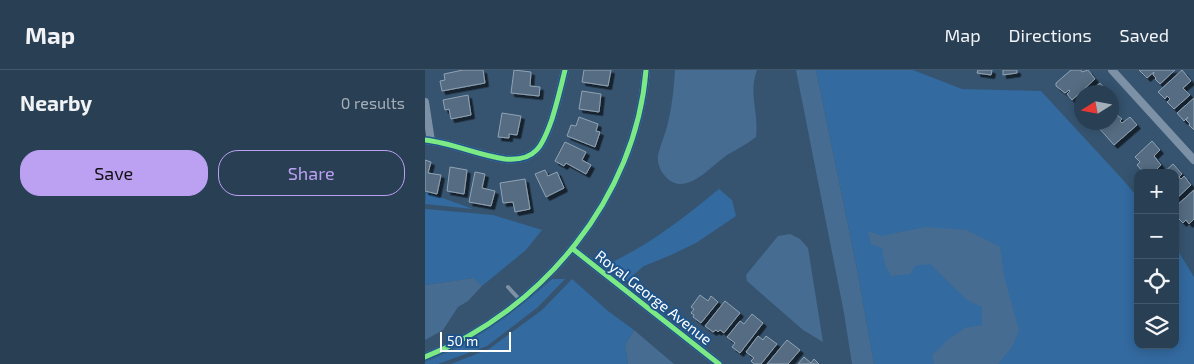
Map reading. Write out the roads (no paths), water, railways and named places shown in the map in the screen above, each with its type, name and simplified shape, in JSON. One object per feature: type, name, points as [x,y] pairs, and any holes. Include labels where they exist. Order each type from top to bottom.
[{"type":"street","points":[[425,102],[428,140],[504,158],[520,159],[529,156],[541,147],[560,96],[565,70]]},
{"type":"street","points":[[425,357],[463,340],[496,319],[520,301],[573,249],[598,212],[617,176],[634,129],[646,70]]},
{"type":"street","points":[[1112,70],[1194,160]]},
{"type":"street","name":"Royal George Avenue","points":[[573,249],[719,364]]},
{"type":"lane","points":[[508,287],[520,301]]}]
